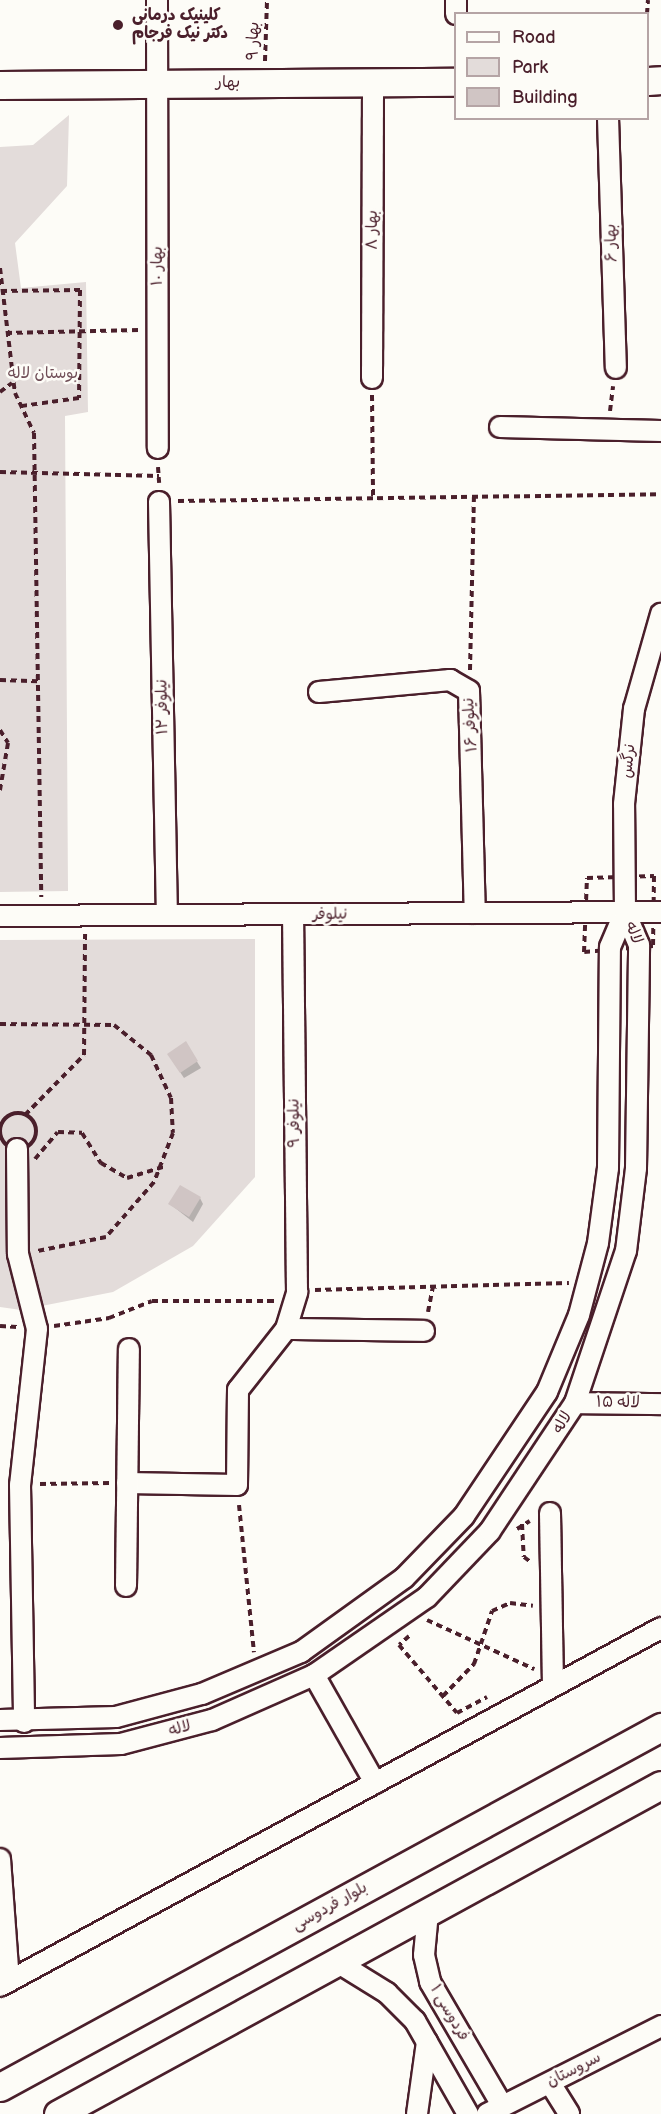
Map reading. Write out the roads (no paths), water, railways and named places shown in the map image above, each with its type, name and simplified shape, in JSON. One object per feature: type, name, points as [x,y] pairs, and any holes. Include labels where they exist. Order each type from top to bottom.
[{"type":"main road","name":"بهار","points":[[0,85],[454,82]]},
{"type":"main road","name":"بلوار فردوسی","points":[[0,2087],[661,1726]]},
{"type":"main road","points":[[58,2114],[661,1785]]},
{"type":"street","name":"بهار ۱۰","points":[[157,0],[158,448]]},
{"type":"street","name":"بهار ۸","points":[[372,378],[373,82]]},
{"type":"street","name":"بهار ۶","points":[[608,120],[616,368]]},
{"type":"street","points":[[500,427],[661,431]]},
{"type":"street","name":"نیلوفر ۱۲","points":[[159,502],[167,912]]},
{"type":"street","name":"نرگس","points":[[625,912],[624,804],[634,709],[661,614]]},
{"type":"street","name":"نیلوفر ۱۶","points":[[319,692],[450,680],[469,691],[475,913]]},
{"type":"street","name":"نیلوفر","points":[[0,916],[167,912],[292,915],[661,912]]},
{"type":"street","name":"لاله","points":[[0,1748],[121,1744],[212,1720],[314,1675],[419,1613],[490,1531],[575,1403],[626,1251],[636,1168],[639,945],[625,912]]},
{"type":"street","name":"لاله","points":[[0,1720],[24,1722],[116,1717],[202,1694],[301,1652],[404,1578],[464,1516],[547,1392],[579,1315],[598,1243],[608,1168],[610,947],[625,912]]},
{"type":"street","name":"نیلوفر ۹","points":[[286,1329],[297,1292],[292,915]]},
{"type":"street","points":[[17,1158],[18,1254],[37,1329],[20,1485],[24,1722]]},
{"type":"street","points":[[127,1483],[237,1485],[238,1390],[286,1329],[424,1331]]},
{"type":"street","points":[[126,1586],[129,1349]]},
{"type":"street","name":"لاله ۱۵","points":[[575,1403],[661,1404]]},
{"type":"street","points":[[549,1689],[550,1513]]},
{"type":"street","points":[[0,1858],[5,1984],[661,1628]]},
{"type":"street","points":[[314,1675],[375,1783]]},
{"type":"street","name":"فردوسی ۱","points":[[428,1912],[424,1955],[430,1982],[495,2110]]},
{"type":"street","name":"فردوسی ۱","points":[[337,1962],[387,1993],[415,2021],[468,2114]]},
{"type":"street","name":"سروستان","points":[[495,2110],[661,2026]]},
{"type":"street","points":[[417,2114],[427,2042]]},
{"type":"street","points":[[550,2083],[569,2114]]},
{"type":"place","name":"کلینیک درمانی دکتر نیک فرجام","points":[[118,25]]},
{"type":"park label","name":"بوستان لاله","points":[[43,374]]}]
